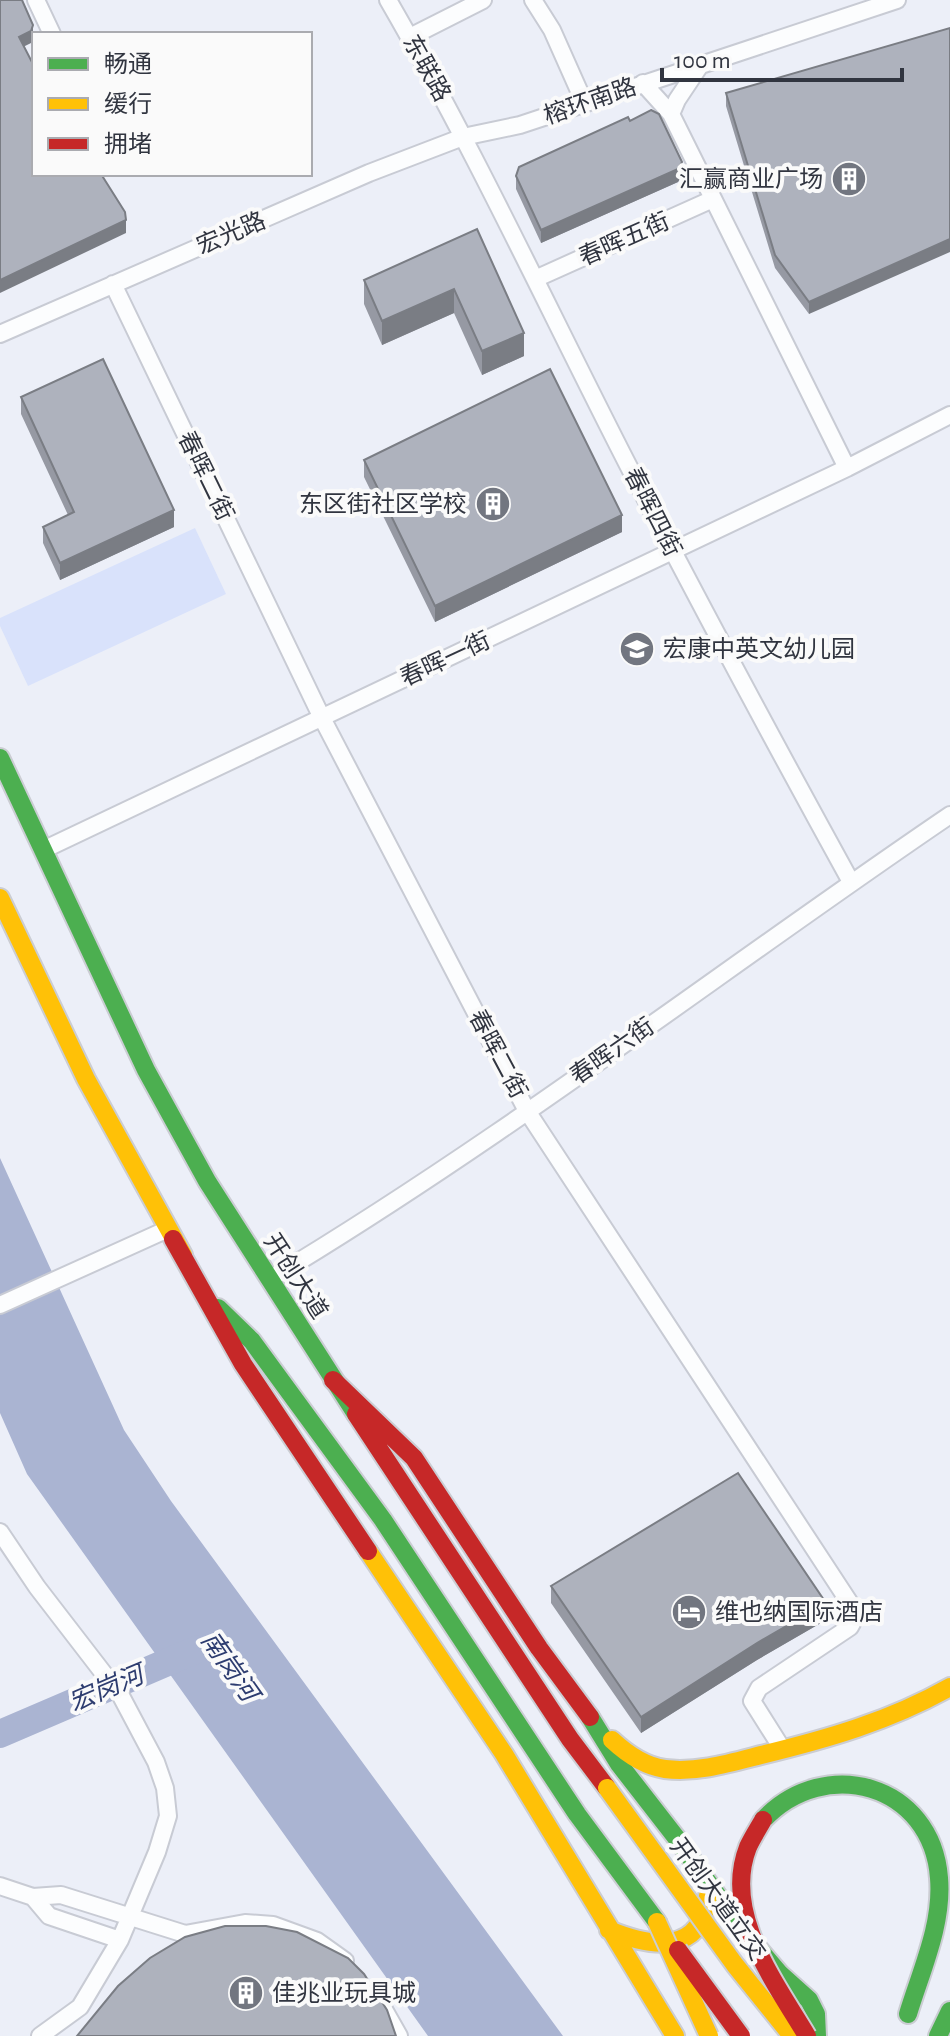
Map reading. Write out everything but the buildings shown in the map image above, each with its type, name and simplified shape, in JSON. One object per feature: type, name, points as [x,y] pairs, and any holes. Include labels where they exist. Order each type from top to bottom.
[{"type":"main road","name":"开创大道","points":[[0,758],[120,1016],[178,1132],[333,1380],[562,1727],[607,1788]]},
{"type":"main road","points":[[0,898],[91,1089],[243,1364],[504,1754],[675,2036]]},
{"type":"main road","points":[[171,1234],[210,1300],[252,1341],[383,1520],[577,1814],[741,2036]]},
{"type":"main road","points":[[333,1380],[414,1458],[619,1764],[739,1926],[780,1974],[809,2000],[816,2014],[817,2036]]},
{"type":"main road","points":[[597,1727],[643,1763],[662,1769],[692,1771],[883,1722],[950,1687]]},
{"type":"main road","points":[[807,2036],[751,1937],[743,1907],[740,1876],[748,1844],[763,1820],[787,1798],[829,1784],[863,1785],[892,1797],[920,1823],[934,1849],[940,1890],[934,1924],[908,2014]]},
{"type":"main road","name":"开创大道立交","points":[[607,1788],[735,1965],[792,2036]]},
{"type":"main road","points":[[609,1930],[649,1945],[663,1946],[679,1940],[696,1928],[706,1913],[709,1885]]},
{"type":"main road","points":[[657,1922],[709,2036]]},
{"type":"main road","points":[[897,2036],[950,1935]]},
{"type":"main road","points":[[938,2036],[950,2011]]},
{"type":"street","points":[[36,0],[51,32]]},
{"type":"street","name":"东联路","points":[[388,0],[463,137]]},
{"type":"street","points":[[410,37],[483,0]]},
{"type":"street","points":[[533,0],[552,30],[584,102]]},
{"type":"street","name":"榕环南路","points":[[463,137],[520,125],[897,0]]},
{"type":"street","points":[[671,114],[701,64]]},
{"type":"street","points":[[643,83],[671,114],[847,468]]},
{"type":"street","name":"春晖四街","points":[[463,137],[673,551],[851,882]]},
{"type":"street","name":"宏光路","points":[[0,334],[369,173],[463,137]]},
{"type":"street","name":"春晖五街","points":[[535,279],[713,199]]},
{"type":"street","name":"春晖二街","points":[[113,284],[322,718],[527,1111],[857,1614],[850,1627],[759,1688],[752,1701],[783,1750]]},
{"type":"street","name":"春晖一街","points":[[43,850],[847,468],[950,415]]},
{"type":"street","name":"春晖六街","points":[[270,1279],[351,1230],[527,1111],[950,815]]},
{"type":"street","points":[[0,1305],[65,1275],[171,1234]]},
{"type":"street","points":[[0,1532],[37,1587],[121,1696],[156,1762],[165,1788],[168,1816],[157,1852],[120,1940],[80,2007],[40,2036]]},
{"type":"street","points":[[0,1886],[33,1897],[61,1895],[185,1934],[245,1923],[273,1925],[317,1941],[336,1953],[363,1979],[399,2036]]},
{"type":"street","points":[[33,1897],[49,1916],[120,1940]]},
{"type":"shaded area","points":[[195,528],[226,594],[28,686],[0,626],[0,618]]},
{"type":"water","name":"南岗河","points":[[0,1158],[124,1430],[171,1501],[563,2036],[428,2036],[27,1474],[0,1413]]},
{"type":"waterway","name":"宏岗河","points":[[0,1734],[198,1649]]},
{"type":"traffic: fast","points":[[0,758],[146,1070],[207,1181],[356,1414]]},
{"type":"traffic: fast","points":[[218,1308],[252,1341],[383,1520],[577,1814],[657,1922]]},
{"type":"traffic: fast","points":[[590,1717],[619,1764],[739,1926],[780,1974],[809,2000],[816,2014],[817,2036]]},
{"type":"traffic: fast","points":[[763,1820],[788,1800],[816,1788],[844,1785],[872,1789],[897,1801],[917,1820],[932,1846],[939,1878],[939,1895],[930,1947],[908,2014]]},
{"type":"traffic: fast","points":[[938,2036],[950,2011]]},
{"type":"traffic: slow","points":[[0,898],[86,1079],[183,1255]]},
{"type":"traffic: slow","points":[[368,1551],[504,1754],[675,2036]]},
{"type":"traffic: slow","points":[[612,1740],[630,1755],[650,1765],[677,1770],[701,1768],[786,1749],[858,1728],[950,1687]]},
{"type":"traffic: slow","points":[[607,1788],[735,1965],[792,2036]]},
{"type":"traffic: slow","points":[[609,1930],[657,1943],[685,1938],[696,1929],[704,1915],[708,1896]]},
{"type":"traffic: slow","points":[[657,1922],[709,2036]]},
{"type":"traffic: jam","points":[[173,1239],[243,1364],[368,1551]]},
{"type":"traffic: jam","points":[[333,1380],[414,1458],[539,1648],[590,1717]]},
{"type":"traffic: jam","points":[[356,1414],[570,1739],[607,1788]]},
{"type":"traffic: jam","points":[[763,1820],[748,1847],[742,1872],[742,1897],[747,1922],[767,1970],[807,2036]]},
{"type":"traffic: jam","points":[[678,1950],[741,2036]]},
{"type":"place","name":"汇赢商业广场","points":[[849,179]]},
{"type":"place","name":"东区街社区学校","points":[[493,504]]},
{"type":"place","name":"宏康中英文幼儿园","points":[[637,649]]},
{"type":"place","name":"维也纳国际酒店","points":[[689,1612]]},
{"type":"place","name":"佳兆业玩具城","points":[[246,1993]]}]
